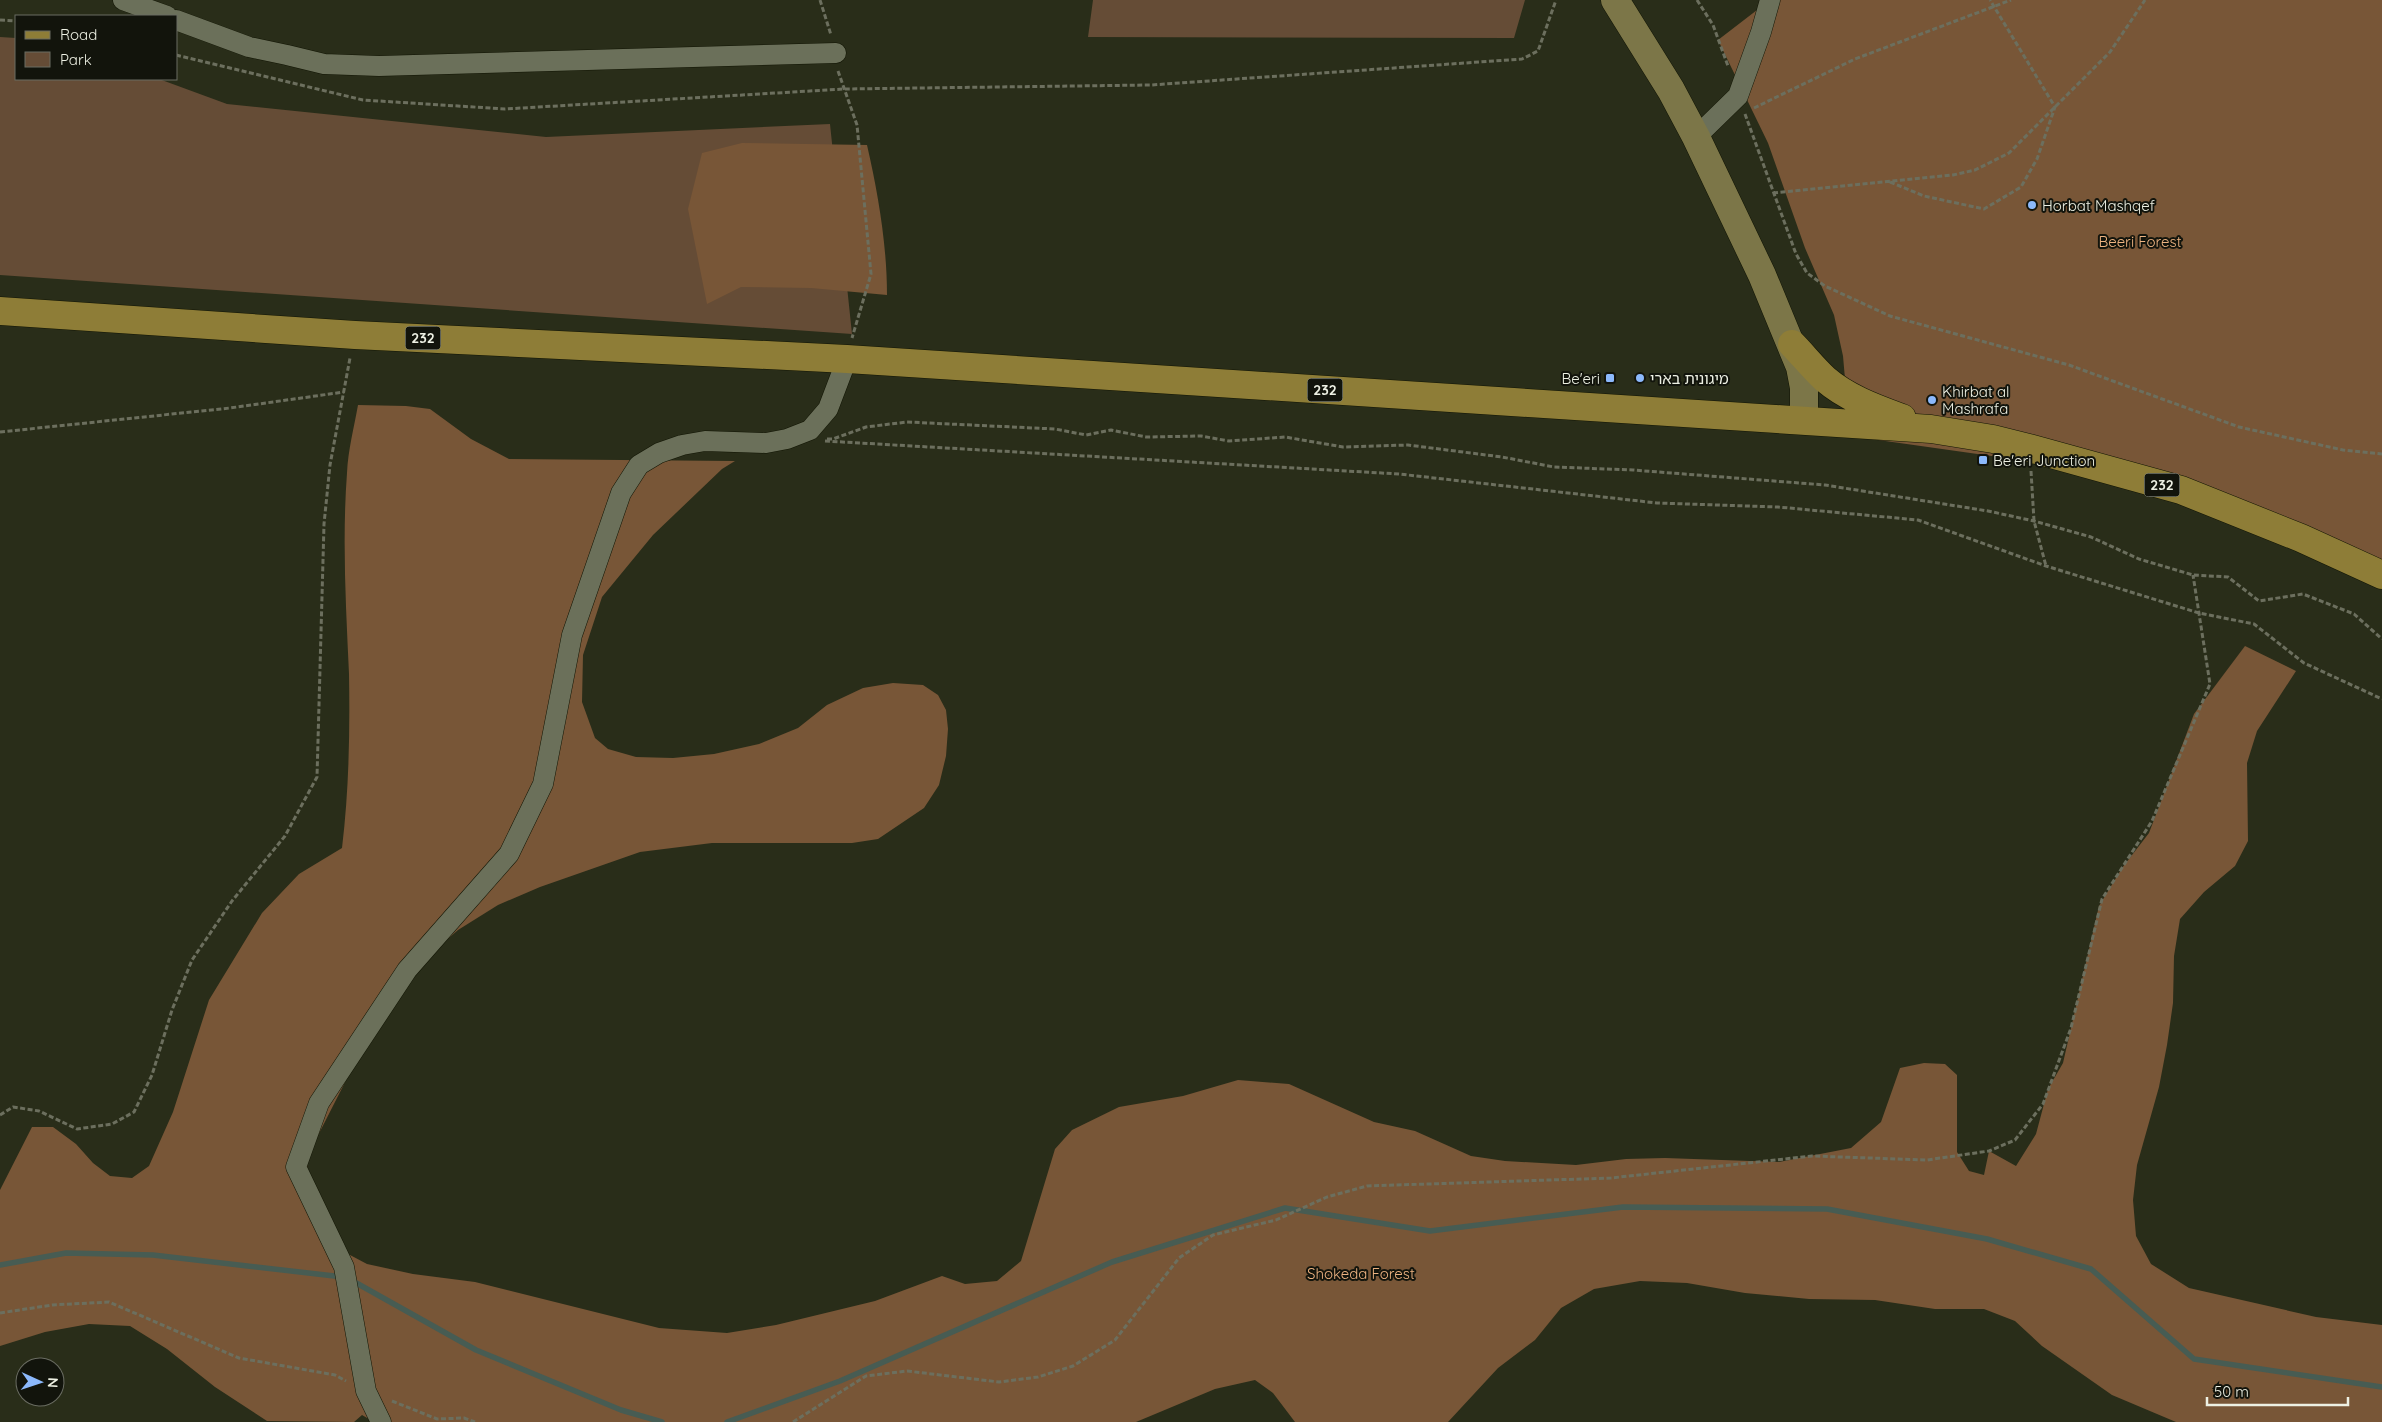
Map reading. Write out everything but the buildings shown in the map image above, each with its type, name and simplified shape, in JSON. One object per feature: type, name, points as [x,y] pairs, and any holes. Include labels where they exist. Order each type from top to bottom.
[{"type":"main road","points":[[1615,0],[1671,90],[1696,136],[1762,275],[1800,367],[1804,388],[1804,419]]},
{"type":"main road","name":"232","points":[[0,311],[355,335],[847,359],[1804,419],[1931,429],[1993,439],[2180,490],[2301,538],[2382,575]]},
{"type":"main road","points":[[1792,344],[1825,379],[1852,397],[1931,429]]},
{"type":"street","points":[[123,0],[164,15]]},
{"type":"street","points":[[1696,136],[1738,96],[1761,32],[1770,0]]},
{"type":"street","points":[[178,21],[250,47],[324,64],[380,66],[836,54]]},
{"type":"street","points":[[381,1422],[366,1391],[344,1267],[296,1167],[319,1103],[407,970],[509,854],[543,784],[572,635],[620,492],[639,466],[659,453],[682,444],[766,442],[787,439],[810,430],[828,409],[847,359]]},
{"type":"path","points":[[820,0],[836,54],[838,70],[857,125],[870,274],[847,359]]},
{"type":"path","points":[[178,55],[363,100],[506,110],[844,90],[1151,84],[1522,59],[1538,52],[1556,0]]},
{"type":"path","points":[[1697,0],[1713,25],[1738,96]]},
{"type":"path","points":[[1990,0],[2055,107]]},
{"type":"path","points":[[2011,0],[1855,59],[1744,113],[1796,254],[1807,273],[1825,286],[1890,316],[2069,365],[2239,427],[2343,450],[2382,454]]},
{"type":"path","points":[[1773,193],[1953,175],[1975,170],[2009,153],[2110,52],[2145,0]]},
{"type":"path","points":[[0,20],[15,21]]},
{"type":"path","points":[[1890,182],[1924,196],[1984,209],[2021,187],[2037,159],[2055,107]]},
{"type":"path","points":[[0,1115],[13,1108],[39,1111],[77,1129],[112,1124],[134,1112],[152,1075],[172,1010],[192,960],[232,901],[285,836],[317,777],[324,524],[330,466],[355,335]]},
{"type":"path","points":[[0,432],[221,409],[344,392]]},
{"type":"path","points":[[824,439],[833,439],[866,427],[907,422],[1055,428],[1086,435],[1111,430],[1146,437],[1201,436],[1229,441],[1285,437],[1343,447],[1408,445],[1502,457],[1554,467],[1633,470],[1825,485],[1988,510],[2034,520],[2091,537],[2139,559],[2193,575],[2228,577],[2259,601],[2303,594],[2354,614],[2382,639]]},
{"type":"path","points":[[787,439],[1399,474],[1657,504],[1778,507],[1918,520],[2046,566],[2199,613],[2254,624],[2304,663],[2382,699]]},
{"type":"path","points":[[2029,448],[2034,520],[2046,566]]},
{"type":"path","points":[[793,1422],[866,1376],[907,1370],[1000,1382],[1038,1377],[1073,1366],[1116,1340],[1179,1258],[1213,1235],[1276,1220],[1327,1197],[1367,1186],[1611,1178],[1812,1156],[1927,1160],[1989,1151],[2015,1140],[2043,1104],[2071,1028],[2102,899],[2152,821],[2210,684],[2193,575]]},
{"type":"path","points":[[0,1313],[52,1306],[110,1302],[239,1358],[335,1375],[366,1391],[438,1419],[464,1418],[475,1422]]},
{"type":"green space","points":[[1093,0],[1525,0],[1514,38],[1088,37]]},
{"type":"green space","name":"Beeri Forest","points":[[1770,0],[2382,0],[2382,584],[2195,507],[2027,461],[1850,436],[1843,356],[1834,315],[1805,248],[1768,143],[1718,40]]},
{"type":"green space","points":[[0,37],[15,38],[15,80],[162,80],[227,104],[546,137],[830,124],[852,334],[0,275]]},
{"type":"green space","points":[[742,143],[867,145],[881,219],[887,295],[811,288],[741,287],[707,304],[688,209],[702,153]]},
{"type":"green space","name":"Shokeda Forest","points":[[358,405],[406,406],[430,409],[471,439],[509,459],[735,461],[722,469],[653,535],[602,597],[583,655],[582,702],[595,738],[608,749],[636,757],[673,758],[714,754],[759,744],[798,728],[827,705],[863,688],[893,683],[923,685],[938,695],[946,710],[948,729],[946,756],[939,785],[924,808],[878,839],[852,843],[712,843],[640,852],[540,887],[498,905],[458,930],[425,959],[365,1043],[307,1157],[308,1204],[333,1246],[367,1264],[413,1274],[475,1282],[659,1328],[727,1333],[776,1325],[875,1301],[942,1276],[965,1284],[997,1281],[1021,1261],[1055,1149],[1072,1130],[1119,1107],[1183,1096],[1238,1080],[1289,1084],[1374,1122],[1415,1131],[1471,1156],[1505,1161],[1576,1165],[1626,1159],[1665,1158],[1779,1162],[1851,1148],[1881,1122],[1900,1068],[1924,1063],[1945,1064],[1957,1075],[1957,1152],[1969,1171],[1984,1175],[1989,1151],[2016,1166],[2036,1134],[2048,1089],[2063,1063],[2099,906],[2122,868],[2149,833],[2194,714],[2245,646],[2296,671],[2257,731],[2247,763],[2248,841],[2235,866],[2204,892],[2180,919],[2174,956],[2173,1003],[2167,1045],[2159,1087],[2137,1165],[2133,1200],[2136,1236],[2151,1264],[2189,1288],[2316,1317],[2382,1325],[2382,1422],[2176,1422],[2112,1395],[2042,1346],[2015,1321],[1984,1309],[1935,1309],[1875,1300],[1809,1299],[1745,1293],[1687,1283],[1640,1281],[1594,1289],[1561,1308],[1535,1340],[1498,1368],[1448,1422],[1295,1422],[1273,1393],[1255,1380],[1215,1389],[1136,1422],[374,1422],[362,1415],[354,1422],[267,1421],[215,1387],[167,1349],[130,1326],[89,1324],[45,1332],[0,1346],[0,1190],[32,1127],[53,1127],[76,1144],[93,1163],[110,1176],[132,1178],[149,1166],[173,1112],[209,1000],[262,913],[299,874],[342,848],[348,783],[349,718],[345,523],[349,456]]},
{"type":"waterway","points":[[727,1422],[840,1381],[1112,1262],[1285,1208],[1430,1231],[1623,1207],[1827,1209],[1987,1239],[2091,1269],[2194,1359],[2382,1387]]},
{"type":"waterway","points":[[0,1265],[66,1253],[153,1255],[343,1277]]},
{"type":"waterway","points":[[351,1280],[476,1350],[621,1410],[662,1422]]},
{"type":"place","name":"Horbat Mashqef","points":[[2032,205]]},
{"type":"place","name":"Be'eri","points":[[1610,378]]},
{"type":"place","name":"מיגונית בארי","points":[[1640,378]]},
{"type":"place","name":"Khirbat al Mashrafa","points":[[1932,400]]},
{"type":"place","name":"Be'eri Junction","points":[[1983,460]]}]
